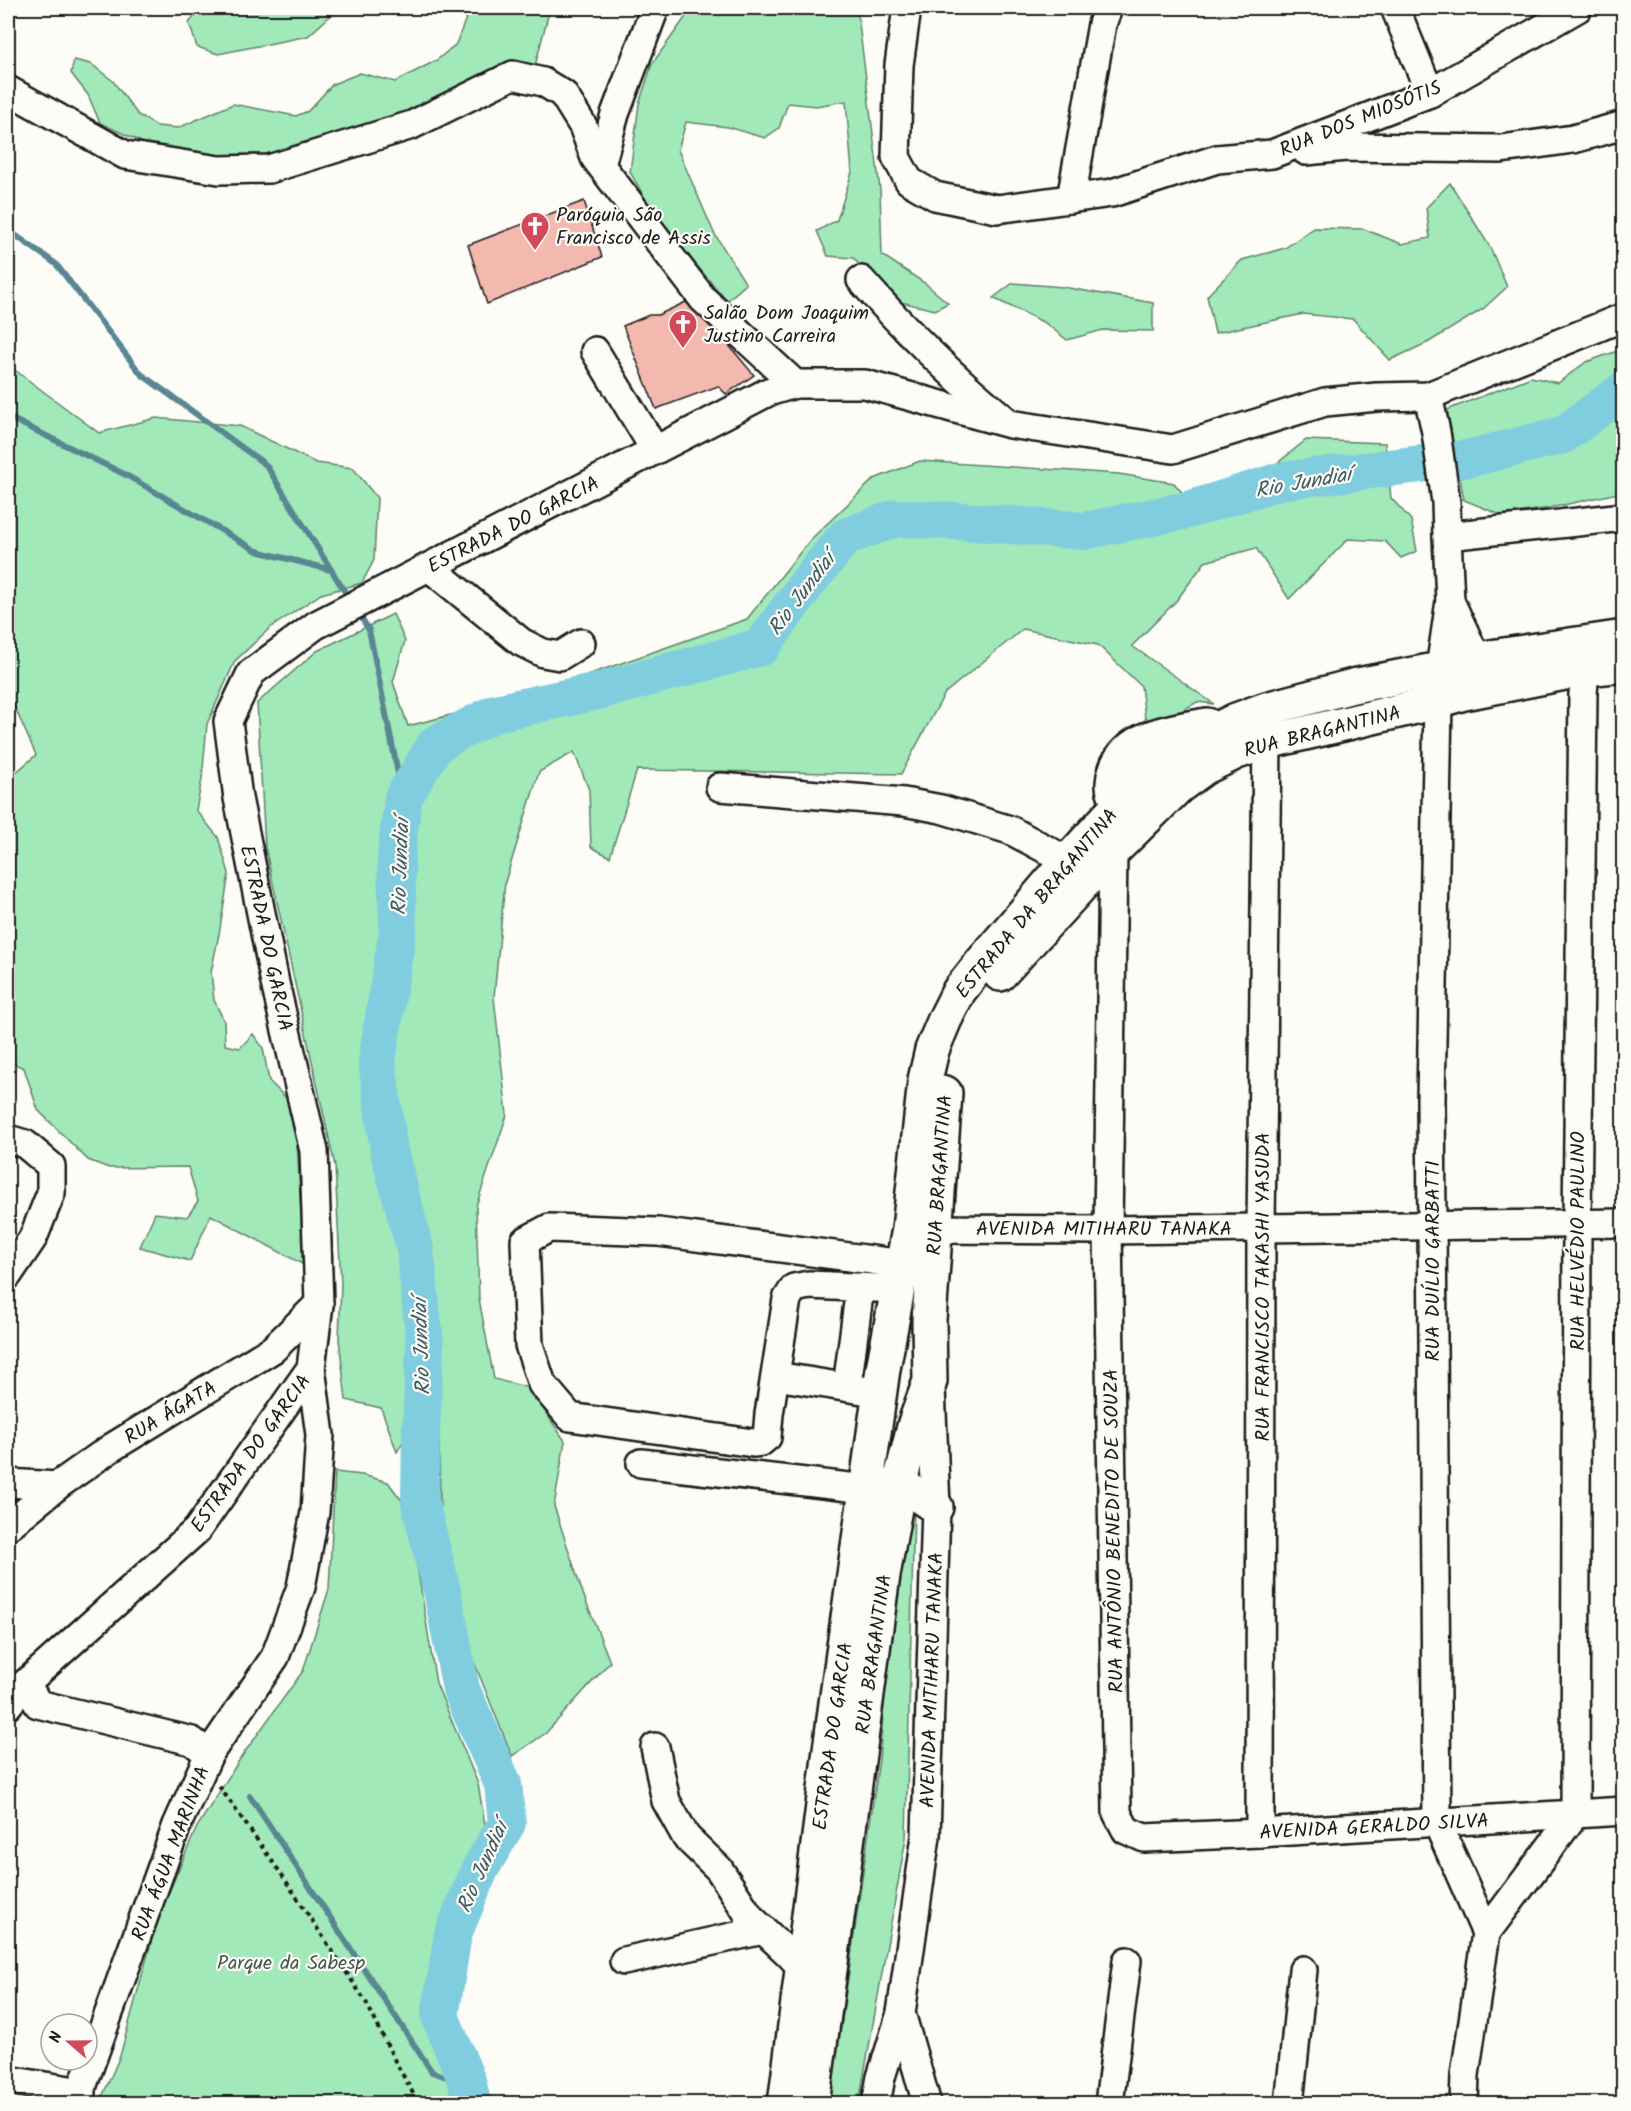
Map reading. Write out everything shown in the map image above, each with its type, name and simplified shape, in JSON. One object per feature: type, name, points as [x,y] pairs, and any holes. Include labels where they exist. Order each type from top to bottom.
[{"type":"main road","name":"RUA BRAGANTINA","points":[[812,2103],[883,1575],[899,1486],[915,1423],[930,1381],[929,1320],[922,1229],[946,1085],[952,1058],[964,1026],[978,1002],[1001,973],[1113,851],[1134,810],[1178,787],[1204,768],[1237,752],[1267,742],[1420,706],[1453,673],[1623,637]]},
{"type":"main road","name":"RUA BRAGANTINA","points":[[1453,673],[1585,669],[1623,665]]},
{"type":"main road","name":"ESTRADA DA BRAGANTINA","points":[[882,1381],[900,1277],[922,1229],[925,1080],[932,1050],[960,991],[982,962],[1068,861],[1134,810],[1144,776],[1169,758],[1236,720],[1266,709],[1353,686],[1453,673]]},
{"type":"main road","points":[[1068,861],[1075,876],[1074,893]]},
{"type":"main road","points":[[882,1381],[902,1414],[915,1423]]},
{"type":"main road","name":"ESTRADA DO GARCIA","points":[[785,2103],[882,1381]]},
{"type":"main road","points":[[866,1489],[883,1485],[899,1486],[914,1491],[936,1507]]},
{"type":"street","points":[[601,165],[615,114],[655,8]]},
{"type":"street","name":"RUA DOS MIOSÓTIS","points":[[907,8],[899,65],[896,157],[909,181],[935,196],[997,209],[1112,193],[1217,159],[1272,154],[1430,93],[1578,8]]},
{"type":"street","points":[[1071,199],[1102,24],[1108,8]]},
{"type":"street","points":[[1395,8],[1430,93]]},
{"type":"street","points":[[8,90],[125,155],[219,170],[269,169],[412,125],[513,75],[543,82],[563,94],[584,126],[595,158],[703,299],[795,384]]},
{"type":"street","points":[[1272,154],[1346,147],[1501,148],[1573,139],[1623,126]]},
{"type":"street","points":[[861,280],[900,322],[976,396],[1010,424]]},
{"type":"street","points":[[1453,673],[1446,502],[1436,432],[1428,396],[1623,317]]},
{"type":"street","points":[[595,351],[655,450]]},
{"type":"street","name":"ESTRADA DO GARCIA","points":[[8,1705],[26,1683],[197,1530],[310,1368],[319,1304],[314,1151],[275,983],[238,798],[228,721],[251,673],[316,625],[768,392],[795,384],[865,384],[1010,424],[1173,449],[1325,402],[1377,397],[1428,396]]},
{"type":"street","points":[[1448,536],[1623,517]]},
{"type":"street","points":[[429,567],[521,642],[543,653],[560,656],[581,643]]},
{"type":"street","name":"RUA DUÍLIO GARBATTI","points":[[1437,1822],[1431,1101],[1453,673],[1450,601]]},
{"type":"street","name":"RUA HELVÉDIO PAULINO","points":[[1575,1814],[1577,1223],[1585,669]]},
{"type":"street","name":"RUA FRANCISCO TAKASHI YASUDA","points":[[1260,1833],[1261,1227],[1267,742]]},
{"type":"street","points":[[720,787],[904,802],[941,809],[1010,830],[1068,861]]},
{"type":"street","name":"RUA ANTÔNIO BENEDITO DE SOUZA","points":[[1113,851],[1108,1230],[1117,1813],[1126,1830]]},
{"type":"street","points":[[8,1139],[25,1144],[51,1166],[51,1192],[33,1238],[8,1275]]},
{"type":"street","name":"AVENIDA MITIHARU TANAKA","points":[[922,1229],[1108,1230],[1623,1223]]},
{"type":"street","points":[[549,1228],[658,1232],[900,1277],[860,1287],[809,1285],[794,1288],[787,1299],[768,1414],[767,1437],[761,1442],[753,1443],[570,1417],[542,1384],[529,1345],[525,1241],[549,1228]]},
{"type":"street","points":[[847,1387],[860,1287]]},
{"type":"street","name":"RUA ÁGATA","points":[[8,1526],[57,1486],[111,1448],[273,1349],[319,1304]]},
{"type":"street","name":"RUA ÁGUA MARINHA","points":[[79,2098],[177,1825],[209,1754],[275,1657],[301,1587],[315,1512],[320,1435],[310,1368]]},
{"type":"street","points":[[776,1376],[847,1387],[882,1381]]},
{"type":"street","name":"AVENIDA MITIHARU TANAKA","points":[[901,2013],[926,1836],[936,1507],[930,1381]]},
{"type":"street","points":[[641,1462],[866,1489]]},
{"type":"street","points":[[8,1483],[57,1486]]},
{"type":"street","points":[[26,1683],[38,1704],[192,1741],[209,1754]]},
{"type":"street","points":[[655,1747],[666,1801],[686,1837],[719,1869],[750,1917],[802,1968]]},
{"type":"street","name":"AVENIDA GERALDO SILVA","points":[[1126,1830],[1144,1838],[1623,1811]]},
{"type":"street","points":[[1464,2103],[1465,2075],[1485,1933],[1575,1814]]},
{"type":"street","points":[[1437,1822],[1485,1933]]},
{"type":"street","points":[[624,1961],[763,1930]]},
{"type":"street","points":[[1109,2103],[1127,1961]]},
{"type":"street","points":[[1289,2103],[1302,1970]]},
{"type":"street","points":[[876,2103],[881,2077],[901,2013]]},
{"type":"street","points":[[901,2013],[927,2103]]},
{"type":"street","points":[[8,2080],[79,2098]]},
{"type":"path","points":[[209,1754],[215,1781],[282,1875],[366,2002],[419,2103]]},
{"type":"green space","points":[[201,8],[339,8],[308,36],[218,54],[197,47],[189,23]]},
{"type":"green space","points":[[470,8],[550,8],[535,66],[512,69],[408,119],[324,144],[301,144],[299,155],[265,163],[152,147],[100,123],[88,95],[71,73],[74,60],[91,64],[113,81],[138,115],[157,126],[178,128],[233,104],[296,116],[308,111],[333,84],[360,73],[395,82],[437,60],[456,44]]},
{"type":"green space","points":[[692,8],[857,8],[880,189],[882,255],[926,284],[948,303],[935,310],[892,300],[853,258],[828,256],[817,231],[837,220],[852,172],[846,101],[816,106],[788,103],[779,128],[765,138],[728,127],[686,122],[678,150],[714,233],[746,284],[727,301],[657,219],[630,172],[639,104],[652,64]]},
{"type":"green space","points":[[1450,183],[1490,247],[1507,287],[1483,309],[1429,342],[1390,360],[1353,319],[1303,314],[1215,333],[1207,296],[1242,260],[1285,248],[1314,228],[1363,229],[1402,244],[1430,238],[1426,208]]},
{"type":"green space","points":[[1013,283],[1063,287],[1153,303],[1153,331],[1103,330],[1067,340],[1045,323],[993,298]]},
{"type":"green space","points":[[1623,349],[1623,492],[1550,508],[1501,515],[1464,500],[1447,410],[1531,377],[1558,383],[1586,362]]},
{"type":"green space","points":[[8,365],[99,433],[156,418],[240,426],[316,463],[353,468],[377,498],[374,560],[362,583],[321,594],[270,628],[235,661],[207,724],[202,779],[196,810],[218,837],[229,873],[211,972],[214,1000],[224,1021],[225,1045],[240,1048],[253,1034],[263,1048],[269,1081],[287,1099],[297,1143],[304,1265],[211,1215],[190,1261],[140,1247],[155,1213],[187,1217],[198,1201],[188,1167],[109,1168],[88,1160],[38,1110],[24,1068],[8,1061],[8,787],[13,775],[36,755],[8,692]]},
{"type":"green space","points":[[1306,440],[1385,443],[1391,498],[1411,520],[1417,551],[1401,558],[1385,541],[1348,539],[1289,599],[1256,548],[1205,562],[1176,601],[1132,646],[1214,704],[1197,702],[1157,725],[1145,718],[1141,686],[1098,645],[1023,629],[945,693],[901,774],[637,770],[610,857],[591,847],[589,790],[574,752],[539,772],[505,882],[494,997],[507,1115],[476,1206],[479,1299],[494,1379],[529,1388],[565,1441],[554,1506],[582,1591],[610,1662],[546,1733],[512,1756],[468,1647],[440,1513],[436,1383],[397,1452],[381,1408],[346,1400],[339,1339],[341,1283],[335,1166],[265,847],[257,703],[317,651],[393,614],[405,641],[393,682],[408,726],[536,693],[747,619],[810,540],[874,479],[920,461],[1119,474],[1174,483],[1206,521]]},
{"type":"green space","name":"Parque da Sabesp","points":[[335,1472],[362,1475],[388,1482],[408,1509],[436,1683],[478,1784],[486,1830],[433,1951],[426,2011],[449,2082],[453,2103],[99,2104],[120,2056],[158,1917],[197,1827],[242,1756],[303,1671],[329,1589]]},
{"type":"green space","points":[[902,1505],[914,1508],[906,1838],[859,2103],[830,2104],[879,1760]]},
{"type":"building","name":"Paróquia São Francisco de Assis","points":[[584,201],[602,257],[487,304],[468,245]]},
{"type":"building","name":"Salão Dom Joaquim Justino Carreira","points":[[686,302],[727,343],[754,375],[726,394],[718,386],[656,409],[623,326],[649,315],[658,315]]},
{"type":"waterway","points":[[8,230],[56,264],[141,374],[266,465],[350,600]]},
{"type":"waterway","name":"Rio Jundiaí","points":[[472,2104],[468,2084],[440,2016],[453,1934],[480,1869],[507,1823],[503,1784],[461,1689],[442,1590],[420,1503],[425,1344],[415,1249],[389,1151],[377,1061],[398,929],[396,857],[403,798],[436,744],[495,713],[603,690],[761,647],[809,581],[845,537],[896,518],[1084,531],[1188,510],[1280,481],[1471,458],[1563,435],[1624,390]]},
{"type":"waterway","points":[[8,417],[126,475],[257,551],[331,570]]},
{"type":"waterway","points":[[357,611],[369,630],[403,798]]},
{"type":"waterway","points":[[250,1796],[432,2072],[468,2084]]},
{"type":"waterway","points":[[126,2100],[144,2104]]},
{"type":"place","name":"Paróquia São Francisco de Assis","points":[[535,252]]},
{"type":"place","name":"Salão Dom Joaquim Justino Carreira","points":[[683,350]]}]
